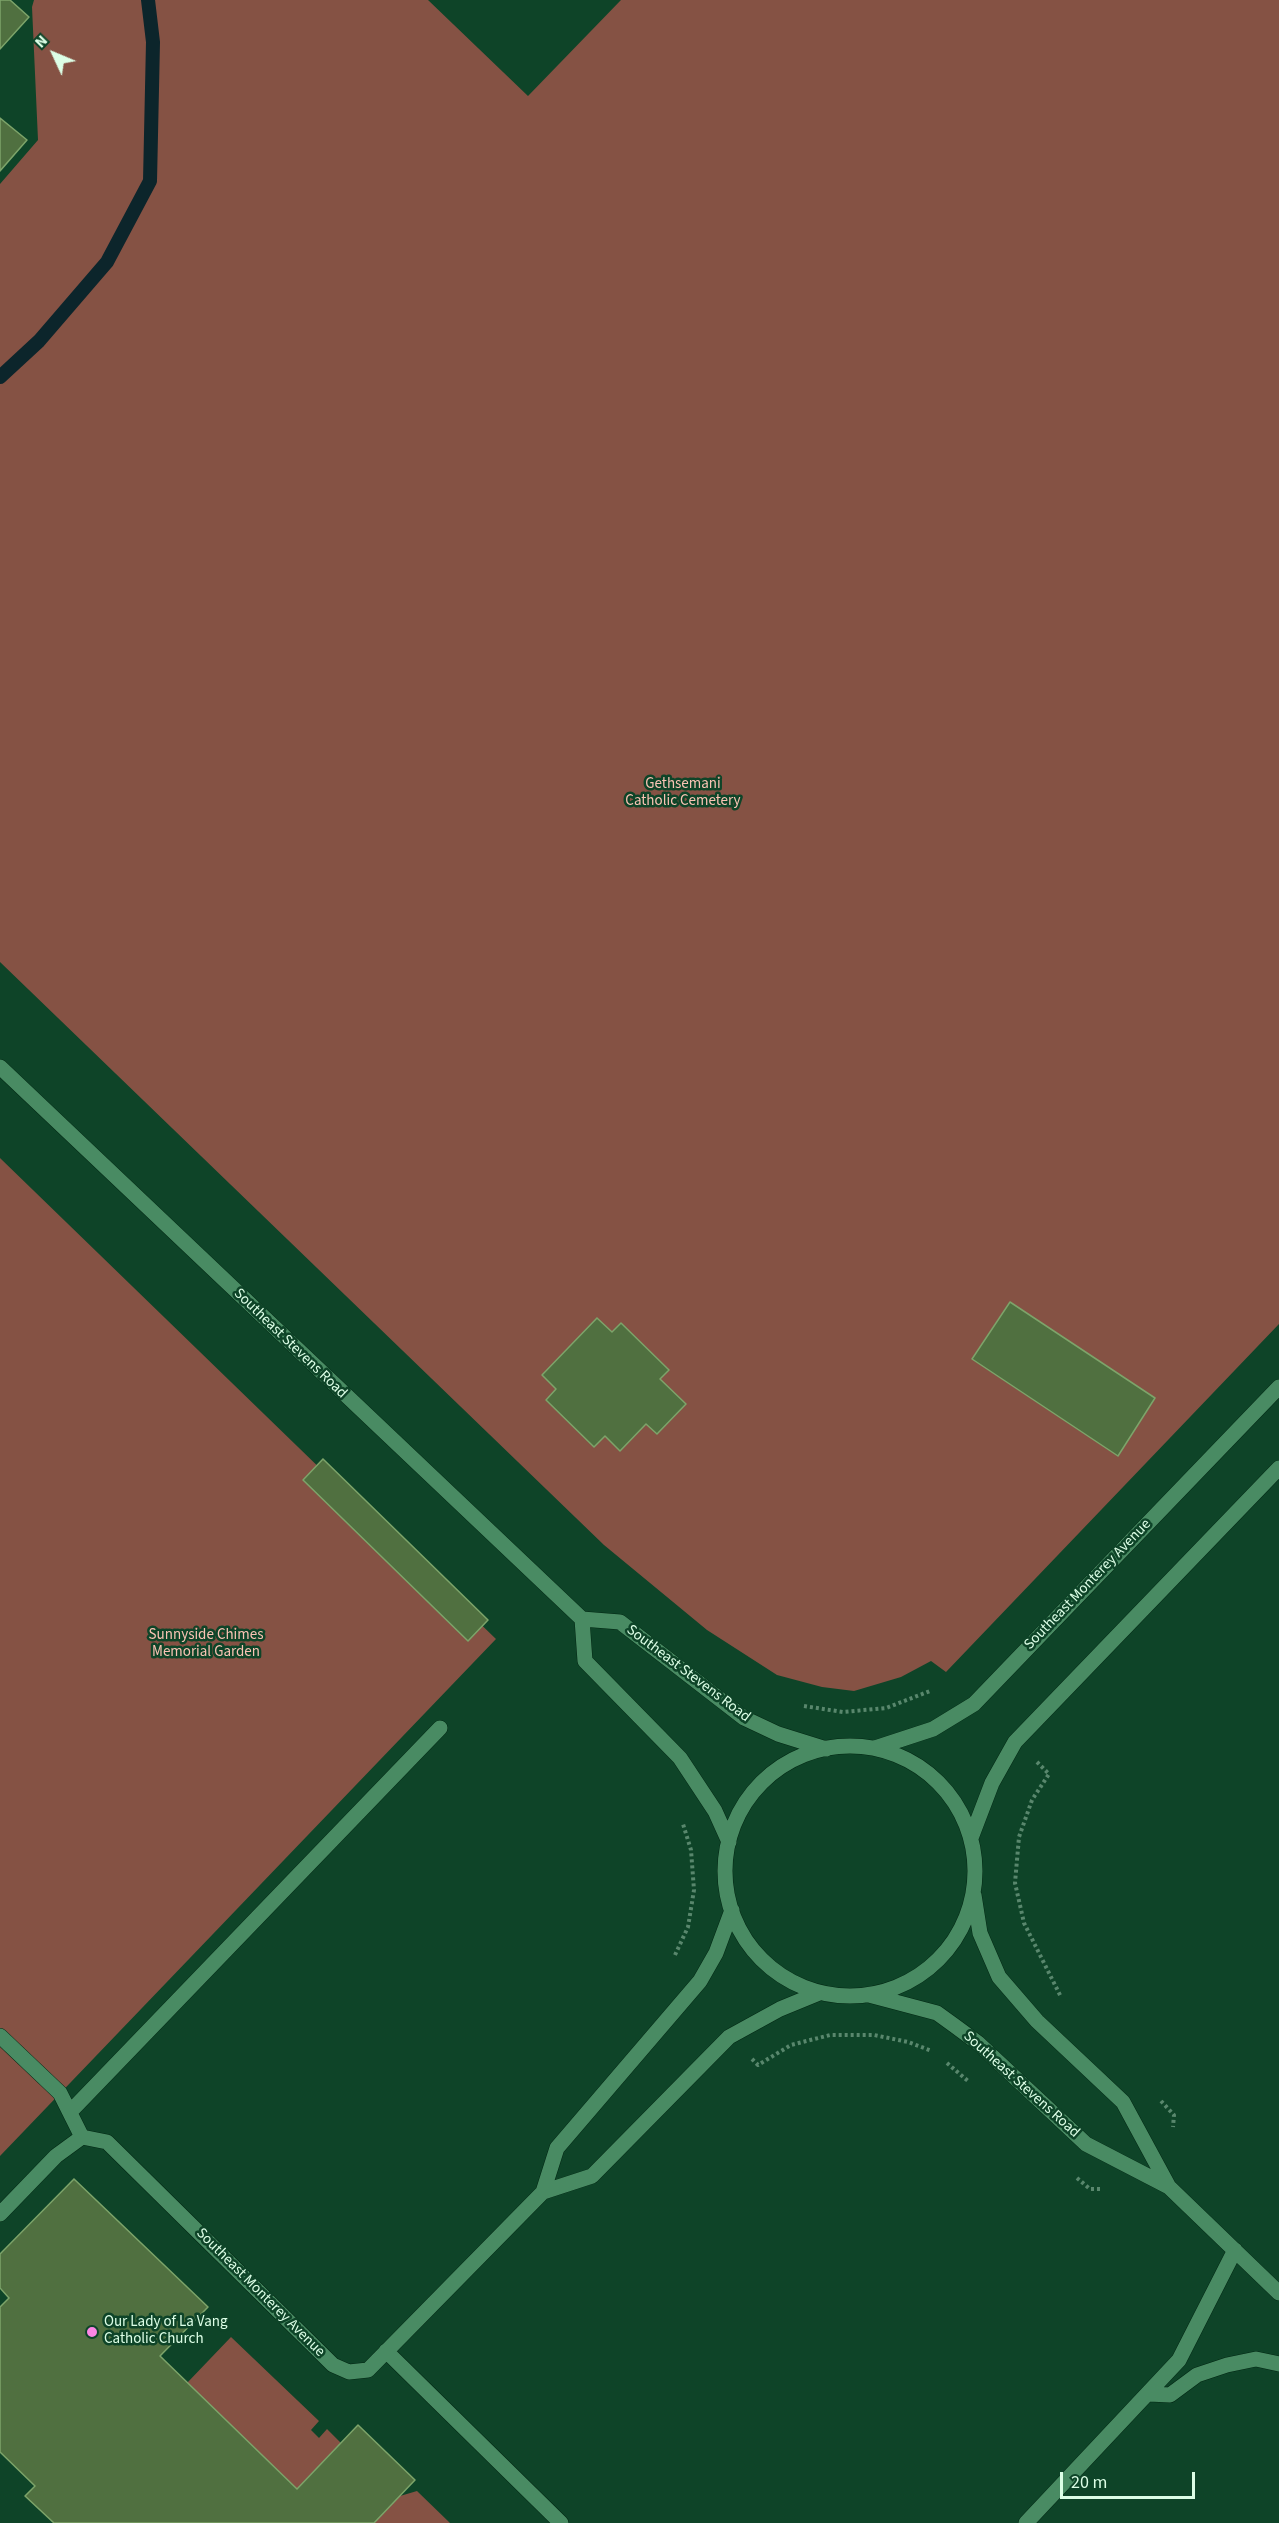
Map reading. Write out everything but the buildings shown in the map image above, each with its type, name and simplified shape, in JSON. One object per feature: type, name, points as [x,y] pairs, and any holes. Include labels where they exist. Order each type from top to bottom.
[{"type":"street","name":"Southeast Stevens Road","points":[[0,1067],[582,1619],[620,1622],[760,1728],[826,1749]]},
{"type":"street","name":"Southeast Monterey Avenue","points":[[874,1748],[933,1729],[974,1704],[1279,1387]]},
{"type":"street","points":[[971,1838],[992,1783],[1015,1742],[1279,1468]]},
{"type":"street","points":[[582,1619],[585,1661],[680,1758],[715,1811],[729,1842]]},
{"type":"street","points":[[70,2112],[440,1728]]},
{"type":"street","points":[[850,1746],[874,1748],[916,1764],[936,1780],[961,1813],[971,1838],[976,1868],[974,1893],[962,1926],[951,1946],[930,1968],[907,1983],[869,1995],[844,1996],[819,1993],[791,1982],[768,1966],[739,1930],[732,1910],[726,1876],[729,1842],[737,1818],[762,1782],[797,1758],[826,1749],[850,1746]]},
{"type":"street","name":"Southeast Stevens Road","points":[[974,1893],[980,1933],[999,1977],[1036,2021],[1123,2102],[1169,2187]]},
{"type":"street","name":"Southeast Monterey Avenue","points":[[82,2137],[107,2142],[333,2365],[349,2372],[368,2370],[543,2192],[557,2148],[700,1981],[716,1953],[732,1910]]},
{"type":"street","name":"Southeast Monterey Avenue","points":[[543,2192],[592,2176],[729,2037],[780,2008],[819,1993]]},
{"type":"street","name":"Southeast Stevens Road","points":[[869,1995],[937,2013],[978,2043],[1086,2144],[1169,2187],[1279,2293]]},
{"type":"street","points":[[0,2036],[60,2093],[82,2137],[56,2156],[0,2214]]},
{"type":"street","points":[[1026,2523],[1179,2360],[1234,2250]]},
{"type":"street","points":[[387,2352],[561,2523]]},
{"type":"street","points":[[1149,2394],[1170,2395],[1197,2375],[1227,2365],[1256,2359],[1279,2364]]},
{"type":"path","points":[[794,1703],[843,1712],[886,1708],[940,1685]]},
{"type":"path","points":[[1049,1774],[1032,1800],[1019,1837],[1016,1883],[1024,1923],[1064,2004]]},
{"type":"path","points":[[672,1962],[688,1927],[694,1890],[692,1850],[682,1822]]},
{"type":"path","points":[[758,2065],[791,2045],[810,2040],[830,2036],[874,2035],[908,2042],[933,2051],[971,2084]]},
{"type":"path","points":[[1158,2099],[1174,2115],[1173,2135]]},
{"type":"path","points":[[1073,2174],[1090,2189],[1113,2189]]},
{"type":"green space","name":"Gethsemani Catholic Cemetery","points":[[34,0],[428,0],[528,96],[621,0],[1279,0],[1279,1324],[946,1672],[931,1661],[901,1677],[854,1691],[822,1687],[777,1675],[707,1630],[604,1545],[0,962],[0,184],[38,140],[32,7]]},
{"type":"green space","name":"Sunnyside Chimes Memorial Garden","points":[[0,1158],[496,1639],[0,2156]]},
{"type":"green space","points":[[231,2337],[319,2421],[311,2430],[319,2438],[327,2429],[341,2443],[297,2489],[187,2383]]},
{"type":"green space","points":[[417,2491],[450,2523],[374,2523],[400,2496]]},
{"type":"waterway","points":[[0,377],[39,341],[107,262],[150,181],[153,42],[148,0]]},
{"type":"place","name":"Our Lady of La Vang Catholic Church","points":[[92,2332]]}]
